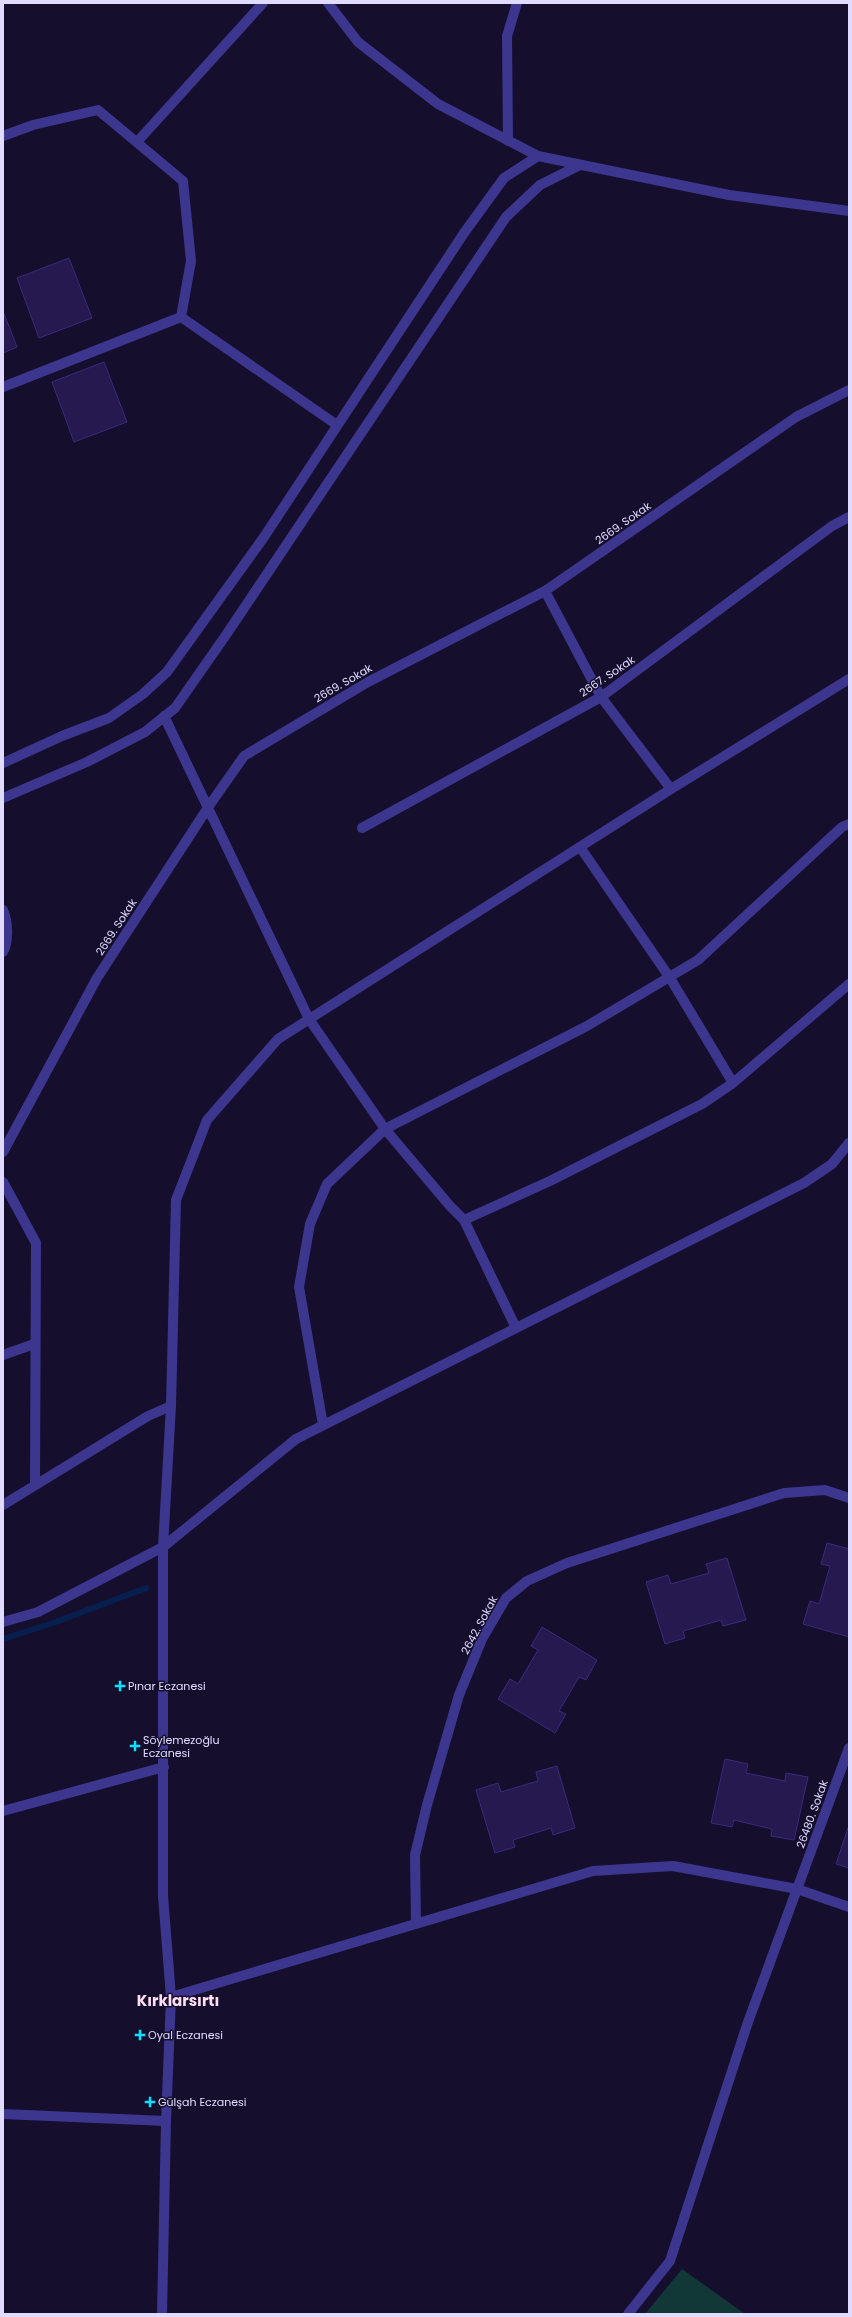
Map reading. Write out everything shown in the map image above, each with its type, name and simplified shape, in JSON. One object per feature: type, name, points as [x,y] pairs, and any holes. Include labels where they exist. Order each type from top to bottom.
[{"type":"street","points":[[137,142],[263,3]]},
{"type":"street","points":[[328,3],[358,42],[438,104],[538,156],[729,195],[849,211]]},
{"type":"street","points":[[508,141],[507,36],[517,3]]},
{"type":"street","points":[[3,136],[33,125],[98,110],[183,181],[191,262],[181,317]]},
{"type":"street","points":[[3,763],[62,736],[109,718],[143,694],[167,672],[264,537],[464,233],[504,178],[538,156]]},
{"type":"street","points":[[3,798],[87,762],[145,732],[174,708],[226,635],[506,217],[540,185],[580,165]]},
{"type":"street","points":[[3,387],[181,317]]},
{"type":"street","points":[[181,317],[337,425]]},
{"type":"street","name":"2669. Sokak","points":[[3,1152],[97,978],[209,806],[244,756],[368,682],[545,591],[796,417],[849,390]]},
{"type":"street","name":"2667. Sokak","points":[[362,828],[600,697],[832,526],[849,517]]},
{"type":"street","points":[[545,591],[600,697],[671,789]]},
{"type":"street","points":[[162,2314],[166,2121],[171,1997],[163,1896],[163,1547],[171,1406],[176,1200],[207,1120],[278,1039],[671,789],[849,679]]},
{"type":"street","points":[[164,716],[209,806],[309,1019],[385,1129],[464,1220],[516,1328]]},
{"type":"street","points":[[323,1425],[299,1287],[310,1224],[327,1184],[385,1129],[587,1026],[698,960],[836,832],[849,824]]},
{"type":"street","points":[[580,847],[670,978],[733,1083]]},
{"type":"street","points":[[3,910],[6,917],[6,948],[3,952]]},
{"type":"street","points":[[464,1220],[550,1181],[702,1104],[733,1083],[849,984]]},
{"type":"street","points":[[3,1622],[38,1612],[163,1547],[296,1439],[804,1183],[832,1164],[849,1143]]},
{"type":"street","points":[[3,1182],[36,1243],[37,1265],[34,1344],[35,1483]]},
{"type":"street","points":[[3,1355],[34,1344]]},
{"type":"street","points":[[3,1504],[35,1483],[148,1416],[171,1406]]},
{"type":"street","name":"2642. Sokak","points":[[416,1924],[415,1855],[427,1805],[458,1695],[482,1639],[506,1598],[527,1581],[567,1563],[784,1493],[825,1490],[849,1498]]},
{"type":"street","name":"26480. Sokak","points":[[628,2314],[670,2261],[748,2022],[849,1748]]},
{"type":"street","points":[[3,1811],[164,1767]]},
{"type":"street","points":[[171,1997],[593,1871],[673,1866],[797,1889],[849,1907]]},
{"type":"street","points":[[3,2114],[166,2121]]},
{"type":"green space","points":[[682,2269],[745,2314],[645,2314]]},
{"type":"building","points":[[69,258],[92,318],[39,338],[17,278]]},
{"type":"building","points":[[3,311],[17,347],[3,353]]},
{"type":"building","points":[[104,362],[127,422],[74,442],[52,382]]},
{"type":"building","points":[[827,1543],[849,1549],[849,1637],[803,1624],[810,1601],[819,1604],[830,1566],[821,1564]]},
{"type":"building","points":[[727,1558],[746,1620],[723,1626],[721,1620],[683,1631],[685,1638],[665,1644],[646,1582],[668,1575],[671,1584],[709,1573],[706,1564]]},
{"type":"building","points":[[542,1627],[597,1660],[586,1680],[579,1677],[559,1711],[566,1714],[555,1733],[498,1699],[510,1679],[518,1684],[538,1650],[531,1646]]},
{"type":"building","points":[[725,1759],[748,1764],[746,1773],[785,1781],[786,1773],[808,1777],[794,1840],[771,1836],[772,1829],[734,1820],[732,1827],[711,1823]]},
{"type":"building","points":[[557,1766],[575,1828],[553,1835],[551,1828],[513,1840],[515,1847],[495,1853],[476,1790],[498,1783],[501,1792],[538,1781],[536,1772]]},
{"type":"building","points":[[849,1825],[849,1868],[836,1864]]},
{"type":"waterway","points":[[3,1639],[53,1623],[146,1588]]},
{"type":"place","name":"Pınar Eczanesi","points":[[120,1686]]},
{"type":"place","name":"Söylemezoğlu Eczanesi","points":[[135,1746]]},
{"type":"place","name":"Oyal Eczanesi","points":[[140,2035]]},
{"type":"place","name":"Gülşah Eczanesi","points":[[150,2102]]},
{"type":"district","name":"Kırklarsırtı","points":[[178,2000]]}]
